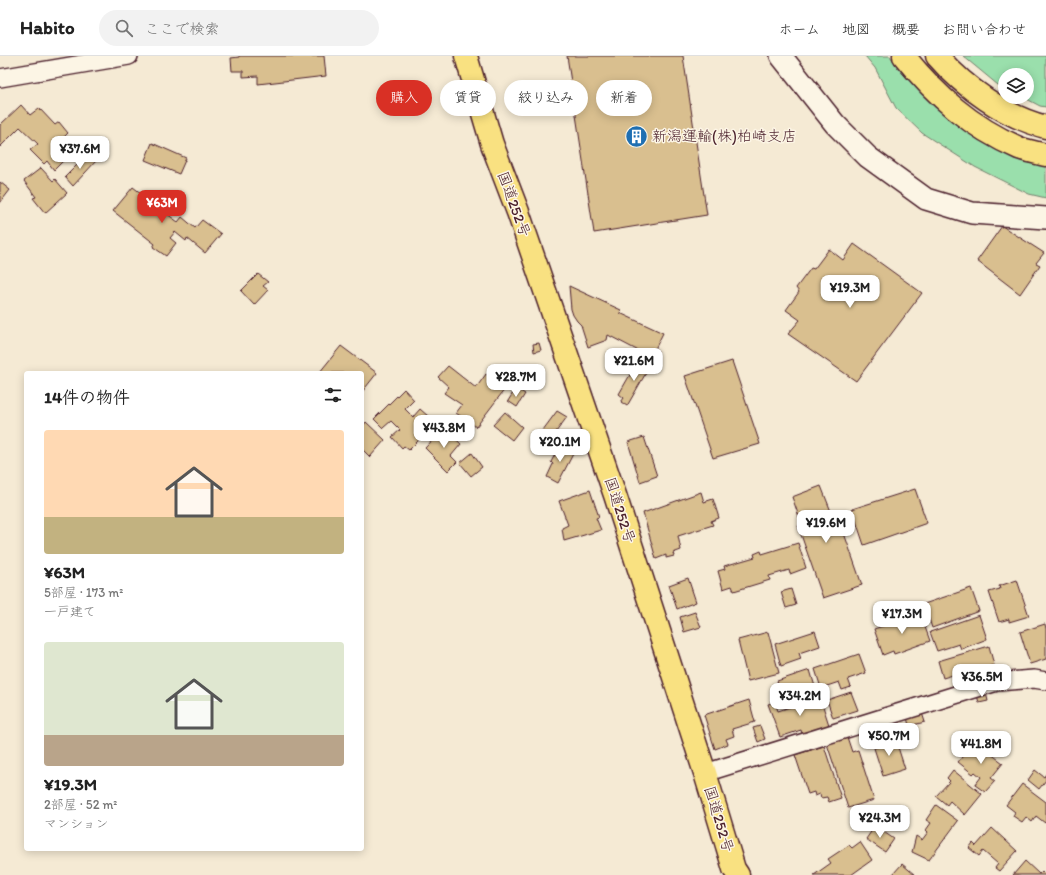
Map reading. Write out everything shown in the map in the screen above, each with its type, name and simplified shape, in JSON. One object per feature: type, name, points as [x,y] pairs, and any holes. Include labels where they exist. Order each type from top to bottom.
[{"type":"highway","name":"国道252号","points":[[466,56],[492,144],[518,212],[615,495],[705,773],[734,869],[738,875]]},
{"type":"highway","points":[[904,56],[920,76],[966,118],[1020,148],[1046,155]]},
{"type":"highway","points":[[937,56],[946,67],[970,88],[995,105],[1019,118],[1046,127]]},
{"type":"street","points":[[0,78],[129,56]]},
{"type":"street","points":[[781,56],[840,130],[868,156],[926,199],[972,213],[1046,218]]},
{"type":"street","points":[[705,773],[997,682],[1034,679],[1046,681]]},
{"type":"green space","points":[[865,56],[890,56],[902,73],[938,105],[1046,164],[1046,198],[1029,194],[975,167],[922,133],[896,108],[875,68]]},
{"type":"green space","points":[[963,56],[1046,56],[1046,107],[1034,103],[1034,68],[998,68],[998,85]]},
{"type":"building","points":[[239,56],[324,56],[326,76],[258,84],[258,76],[243,77],[243,71],[232,71],[231,58]]},
{"type":"building","name":"新潟運輸(株)柏崎支店","points":[[567,56],[683,56],[707,215],[594,233],[576,116],[588,116],[588,80],[571,80]]},
{"type":"building","points":[[21,105],[30,115],[39,108],[55,125],[59,122],[68,133],[62,139],[72,149],[61,159],[63,161],[54,170],[47,161],[44,164],[30,150],[38,144],[20,127],[0,147],[0,125]]},
{"type":"building","points":[[152,143],[186,158],[179,174],[145,160]]},
{"type":"building","points":[[88,154],[96,161],[73,186],[65,177]]},
{"type":"building","points":[[41,168],[53,181],[55,179],[67,193],[45,213],[33,198],[36,197],[24,181]]},
{"type":"building","points":[[0,182],[10,190],[0,203]]},
{"type":"building","points":[[133,187],[150,200],[153,198],[163,207],[160,210],[178,222],[182,217],[195,228],[202,220],[221,234],[205,253],[187,238],[186,241],[175,232],[170,238],[176,243],[166,256],[153,247],[155,244],[113,211]]},
{"type":"building","points":[[1002,226],[1044,253],[1036,263],[1040,265],[1020,294],[977,261]]},
{"type":"building","points":[[854,244],[922,293],[856,381],[788,334],[800,320],[786,310],[799,292],[796,288],[811,268],[814,269],[829,249],[843,260]]},
{"type":"building","points":[[258,274],[268,282],[263,286],[268,290],[254,305],[241,291]]},
{"type":"building","points":[[569,286],[621,310],[620,313],[663,333],[655,349],[658,351],[654,359],[608,335],[607,340],[588,347],[581,325],[573,315],[571,309]]},
{"type":"building","points":[[539,343],[541,350],[534,352],[533,344]]},
{"type":"building","points":[[341,346],[377,373],[364,389],[364,371],[321,371]]},
{"type":"building","points":[[639,359],[650,366],[627,406],[621,402],[624,398],[619,394]]},
{"type":"building","points":[[732,361],[760,444],[713,458],[685,376]]},
{"type":"building","points":[[448,366],[476,388],[486,374],[505,389],[476,427],[456,413],[462,405],[444,393],[449,387],[438,377]]},
{"type":"building","points":[[516,388],[525,394],[517,407],[508,401]]},
{"type":"building","points":[[404,389],[414,400],[405,409],[413,417],[420,409],[429,417],[424,422],[431,428],[409,450],[404,446],[402,448],[392,437],[400,430],[391,421],[383,428],[374,419]]},
{"type":"building","points":[[557,411],[567,417],[556,432],[558,433],[544,455],[534,448],[542,436],[540,434]]},
{"type":"building","points":[[505,412],[522,427],[512,440],[493,425]]},
{"type":"building","points":[[366,422],[385,440],[370,457],[364,451],[364,424]]},
{"type":"building","points":[[444,428],[461,444],[451,456],[457,462],[448,471],[425,448]]},
{"type":"building","points":[[644,437],[657,476],[640,482],[628,442]]},
{"type":"building","points":[[560,445],[574,452],[558,483],[547,477],[553,464],[551,462]]},
{"type":"building","points":[[472,453],[482,467],[471,476],[460,463]]},
{"type":"building","points":[[821,486],[832,514],[837,513],[862,585],[823,598],[798,526],[802,525],[792,497]]},
{"type":"building","points":[[915,489],[927,523],[864,545],[852,509]]},
{"type":"building","points":[[590,490],[599,517],[596,518],[601,530],[564,541],[562,528],[568,525],[559,501]]},
{"type":"building","points":[[701,492],[704,502],[713,499],[719,518],[711,521],[713,525],[678,536],[681,550],[673,553],[674,556],[666,558],[666,555],[656,559],[643,513]]},
{"type":"building","points":[[798,543],[806,568],[790,574],[789,570],[769,576],[770,580],[734,591],[732,586],[723,589],[718,571],[725,569],[724,566],[755,557],[754,554],[761,551],[762,554]]},
{"type":"building","points":[[688,578],[696,602],[677,609],[669,585]]},
{"type":"building","points":[[1017,580],[1029,616],[1009,622],[1009,619],[999,622],[989,592],[1000,589],[999,586]]},
{"type":"building","points":[[971,588],[979,611],[932,628],[924,604]]},
{"type":"building","points":[[791,589],[796,605],[786,608],[781,592]]},
{"type":"building","points":[[695,612],[701,627],[684,632],[680,617]]},
{"type":"building","points":[[920,613],[930,641],[894,654],[893,651],[883,655],[874,629]]},
{"type":"building","points":[[979,615],[987,639],[961,649],[959,644],[937,651],[930,632]]},
{"type":"building","points":[[1045,624],[1046,659],[1030,664],[1020,632]]},
{"type":"building","points":[[815,631],[820,646],[799,653],[801,659],[781,666],[775,644]]},
{"type":"building","points":[[768,632],[779,673],[748,681],[738,640]]},
{"type":"building","points":[[989,646],[994,665],[984,668],[985,671],[964,677],[963,672],[943,678],[938,661]]},
{"type":"building","points":[[859,654],[866,673],[848,679],[851,687],[842,690],[839,682],[821,688],[815,669]]},
{"type":"building","points":[[810,670],[816,690],[789,699],[785,688],[780,690],[777,681]]},
{"type":"building","points":[[851,692],[858,710],[833,718],[827,700]]},
{"type":"building","points":[[986,693],[988,701],[979,703],[977,695]]},
{"type":"building","points":[[820,697],[829,725],[802,734],[801,730],[780,737],[768,704],[775,702],[778,711]]},
{"type":"building","points":[[749,700],[755,722],[732,729],[734,736],[726,739],[728,744],[715,749],[704,715]]},
{"type":"building","points":[[922,713],[925,722],[909,726],[907,717]]},
{"type":"building","points":[[760,726],[765,739],[758,742],[753,728]]},
{"type":"building","points":[[887,736],[889,743],[896,741],[905,769],[883,776],[874,748],[880,746],[878,738]]},
{"type":"building","points":[[847,737],[852,752],[858,750],[874,800],[848,808],[827,744]]},
{"type":"building","points":[[973,743],[976,746],[978,744],[1003,763],[991,778],[995,781],[985,792],[975,785],[981,777],[975,772],[973,774],[958,762]]},
{"type":"building","points":[[824,746],[841,798],[829,802],[827,797],[821,798],[820,794],[815,796],[814,792],[808,794],[795,755]]},
{"type":"building","points":[[953,770],[982,794],[965,815],[950,801],[947,805],[936,796],[950,781],[947,778]]},
{"type":"building","points":[[1035,770],[1044,777],[1046,774],[1046,780],[1039,789],[1028,780]]},
{"type":"building","points":[[1022,784],[1046,802],[1045,823],[1036,816],[1032,822],[1026,817],[1022,822],[1013,816],[1015,812],[1006,805]]},
{"type":"building","points":[[936,805],[958,821],[929,860],[912,852],[916,836],[922,840],[928,832],[926,830],[931,823],[926,820]]},
{"type":"building","points":[[882,819],[891,825],[888,830],[879,824]]},
{"type":"building","points":[[875,826],[894,839],[885,852],[866,839]]},
{"type":"building","points":[[992,828],[1017,851],[999,871],[995,868],[998,864],[983,851],[979,856],[969,848],[973,843],[976,846]]},
{"type":"building","points":[[860,842],[872,860],[851,875],[814,875],[831,863],[828,859],[849,845],[852,848]]},
{"type":"building","points":[[1025,861],[1039,874],[1042,871],[1046,875],[1013,875]]},
{"type":"building","points":[[902,864],[915,875],[893,874]]},
{"type":"place","name":"新潟運輸(株)柏崎支店","points":[[637,136]]}]
